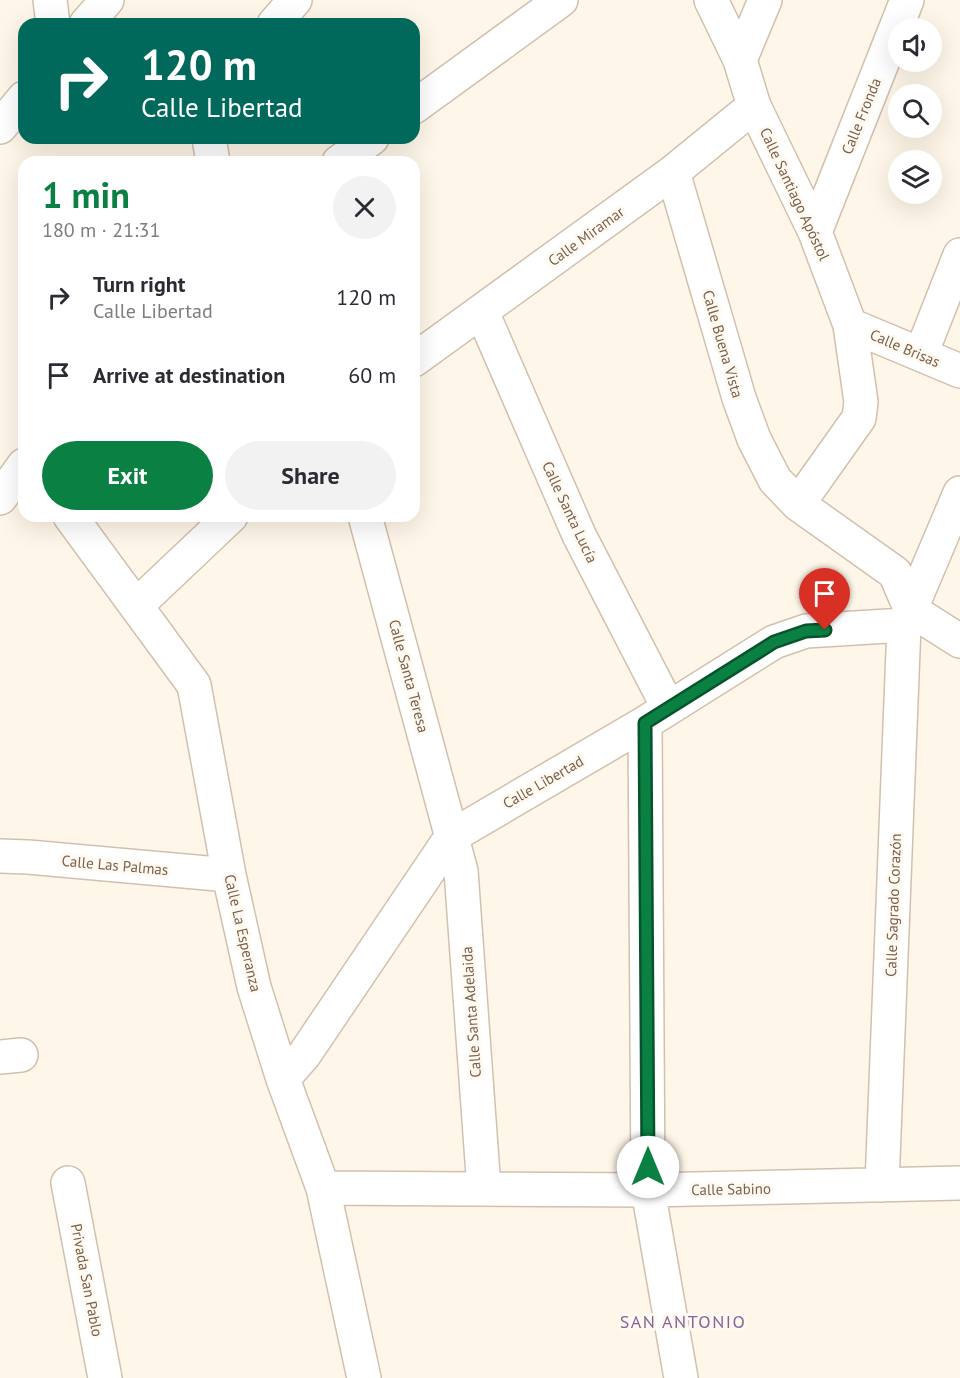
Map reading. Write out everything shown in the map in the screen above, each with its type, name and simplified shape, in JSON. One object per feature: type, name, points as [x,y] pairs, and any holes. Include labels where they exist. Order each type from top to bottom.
[{"type":"street","points":[[50,0],[52,18]]},
{"type":"street","points":[[91,18],[107,0]]},
{"type":"street","points":[[279,18],[295,0]]},
{"type":"street","points":[[420,103],[561,0]]},
{"type":"street","name":"Calle Santiago Apóstol","points":[[711,0],[740,60],[754,106],[815,232],[850,324],[861,402],[859,418],[798,504]]},
{"type":"street","points":[[740,60],[765,0]]},
{"type":"street","name":"Calle Fronda","points":[[815,232],[907,0]]},
{"type":"street","points":[[0,127],[18,105]]},
{"type":"street","name":"Calle Miramar","points":[[420,356],[673,172],[754,106]]},
{"type":"street","points":[[347,156],[364,144]]},
{"type":"street","name":"Calle Buena Vista","points":[[673,172],[739,398],[754,439],[775,480],[798,504]]},
{"type":"street","points":[[921,354],[960,255]]},
{"type":"street","name":"Calle Santa Lucía","points":[[482,312],[657,715]]},
{"type":"street","name":"Calle Brisas","points":[[850,324],[960,371]]},
{"type":"street","points":[[0,498],[18,473]]},
{"type":"street","points":[[907,617],[960,493]]},
{"type":"street","points":[[798,504],[895,573],[907,617]]},
{"type":"street","name":"Calle La Esperanza","points":[[74,522],[194,686],[229,875],[255,987],[283,1079],[322,1188],[364,1378]]},
{"type":"street","points":[[136,606],[225,522]]},
{"type":"street","name":"Calle Santa Teresa","points":[[367,522],[452,836]]},
{"type":"street","points":[[907,617],[960,641]]},
{"type":"street","name":"Calle Libertad","points":[[283,1079],[304,1054],[452,836],[657,715],[774,642],[806,631],[907,617]]},
{"type":"street","name":"Calle Sagrado Corazón","points":[[882,1185],[907,617]]},
{"type":"street","points":[[657,715],[648,1190],[681,1378]]},
{"type":"street","name":"Calle Santa Adelaida","points":[[452,836],[461,871],[484,1189]]},
{"type":"street","name":"Calle Las Palmas","points":[[0,856],[229,875]]},
{"type":"street","name":"Privada San Pablo","points":[[68,1183],[105,1378]]},
{"type":"street","name":"Calle Sabino","points":[[322,1188],[648,1190],[960,1183]]},
{"type":"district","name":"SAN ANTONIO","points":[[683,1321]]},
{"type":"route","points":[[648,1167],[645,723],[774,642],[806,631],[825,630]]}]
